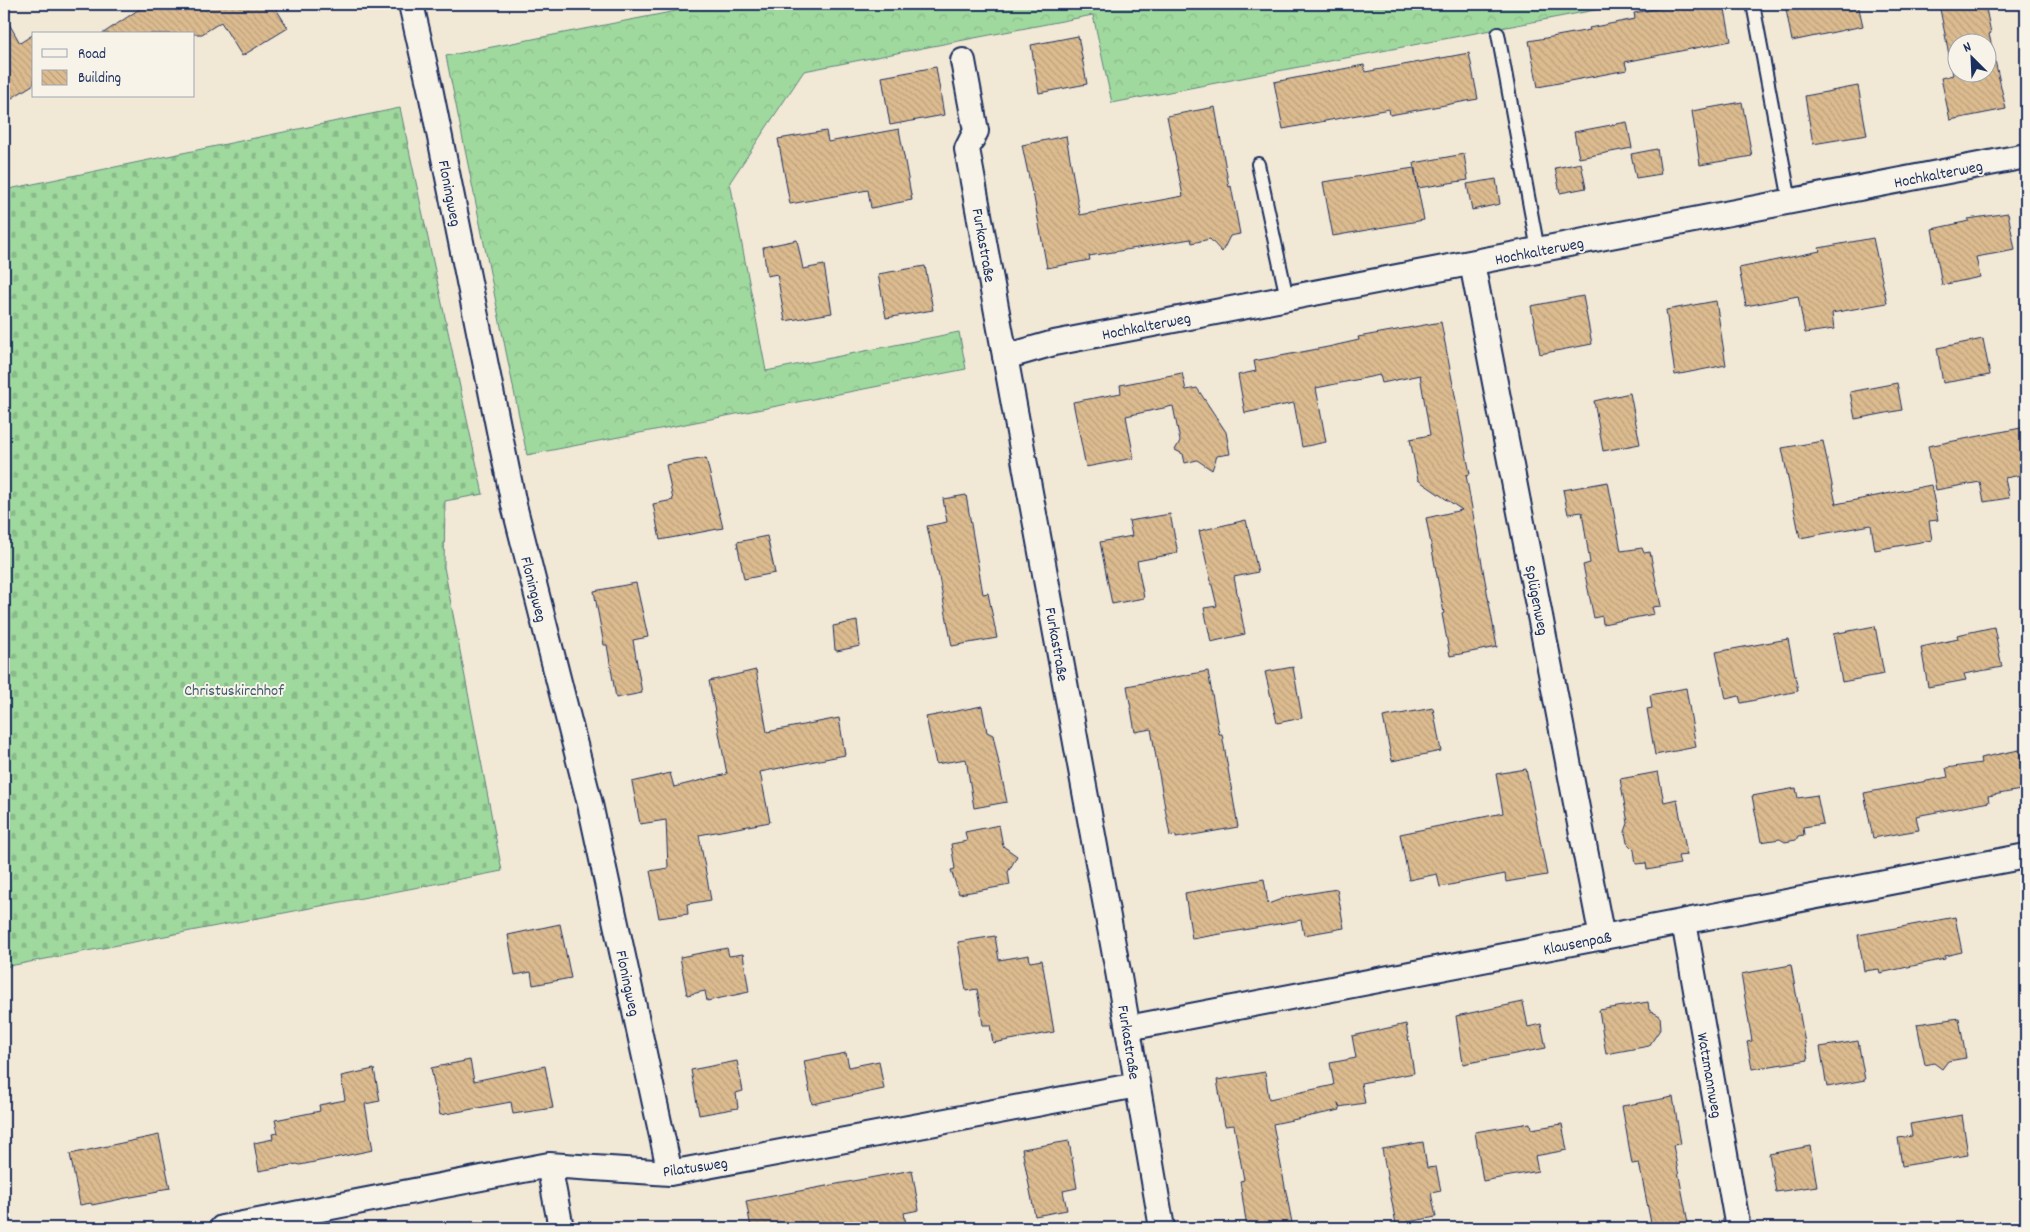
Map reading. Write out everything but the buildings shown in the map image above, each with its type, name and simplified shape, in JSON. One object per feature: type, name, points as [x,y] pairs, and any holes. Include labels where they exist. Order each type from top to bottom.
[{"type":"street","name":"Floningweg","points":[[412,4],[514,505],[590,804],[670,1173]]},
{"type":"street","name":"Furkastraße","points":[[963,61],[976,131],[967,149],[1128,1028],[1162,1228]]},
{"type":"street","name":"Hochkalterweg","points":[[1005,357],[1054,343],[2026,156]]},
{"type":"street","name":"Splügenweg","points":[[1472,263],[1602,938]]},
{"type":"street","name":"Klausenpaß","points":[[1128,1028],[2026,856]]},
{"type":"street","name":"Watzmannweg","points":[[1684,922],[1738,1228]]},
{"type":"street","name":"Pilatusweg","points":[[222,1228],[550,1165],[670,1173],[1137,1085]]},
{"type":"street","points":[[550,1165],[561,1228]]},
{"type":"lane","points":[[1753,4],[1790,201]]},
{"type":"lane","points":[[1498,34],[1538,250]]},
{"type":"lane","points":[[1258,164],[1287,298]]},
{"type":"green space","points":[[712,4],[1626,4],[1112,103],[1093,15],[804,71],[730,182],[766,371],[959,332],[966,369],[527,455],[446,56]]},
{"type":"green space","name":"Christuskirchhof","points":[[400,108],[483,494],[445,501],[444,567],[502,871],[4,967],[4,190]]}]
